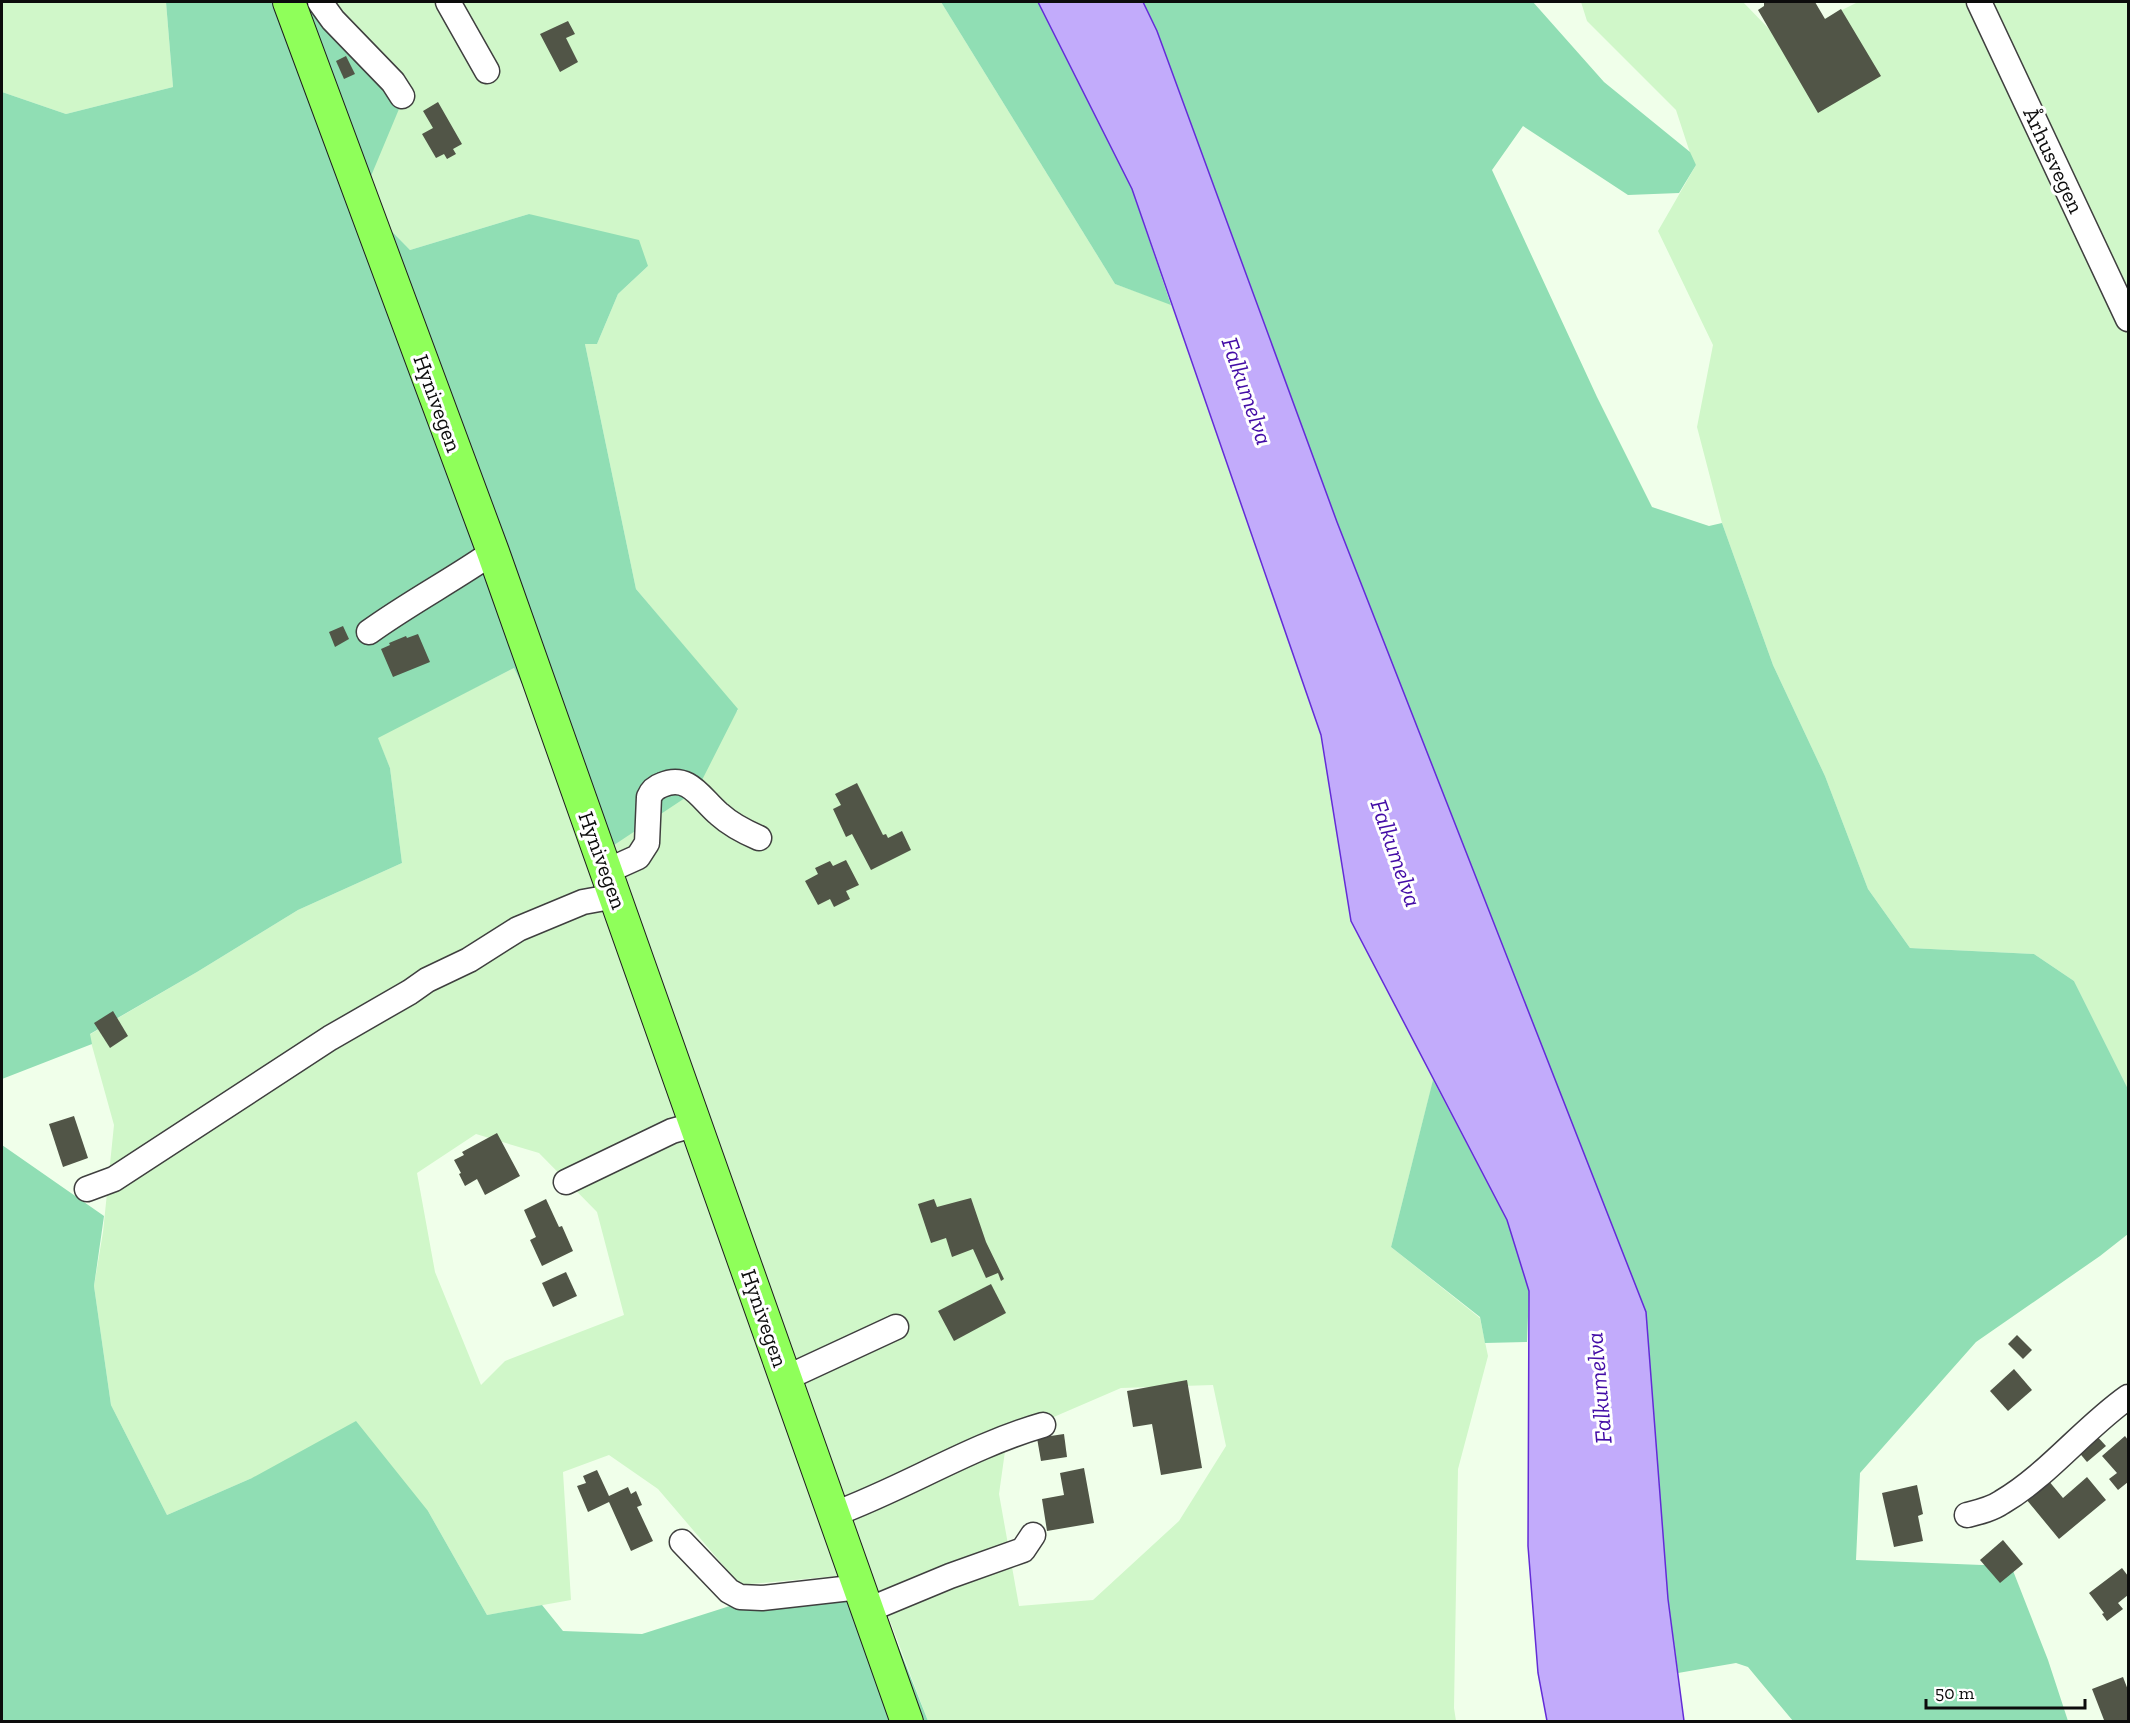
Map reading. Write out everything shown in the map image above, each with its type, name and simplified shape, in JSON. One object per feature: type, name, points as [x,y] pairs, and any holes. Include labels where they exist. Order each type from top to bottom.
[{"type":"main road","name":"Hynivegen","points":[[289,2],[493,552],[908,1722]]},
{"type":"street","points":[[320,2],[333,20],[393,82],[402,96]]},
{"type":"street","points":[[448,2],[487,71]]},
{"type":"street","name":"Århusvegen","points":[[1978,2],[2128,319]]},
{"type":"street","points":[[369,632],[402,608],[426,596],[493,552]]},
{"type":"street","points":[[87,1189],[114,1179],[330,1038],[427,980],[470,960],[518,929],[583,902],[612,883],[638,857],[647,843],[649,796],[657,787],[677,781],[690,784],[719,814],[745,832],[759,838]]},
{"type":"street","points":[[566,1182],[672,1131],[697,1124]]},
{"type":"street","points":[[786,1378],[896,1327]]},
{"type":"street","points":[[1967,1515],[1996,1506],[2024,1488],[2107,1412],[2128,1397]]},
{"type":"street","points":[[834,1514],[903,1486],[1014,1434],[1043,1425]]},
{"type":"street","points":[[682,1542],[729,1591],[740,1597],[864,1598],[950,1576],[1023,1550],[1033,1535]]},
{"type":"green space","points":[[2,2],[166,2],[173,87],[66,114],[2,92]]},
{"type":"green space","points":[[166,2],[327,2],[404,97],[361,200],[410,250],[529,214],[639,240],[648,266],[618,294],[597,344],[585,344],[636,589],[738,709],[697,790],[605,851],[514,668],[378,738],[390,768],[402,863],[298,910],[90,1034],[92,1044],[2,1079],[2,92],[66,114],[173,87]]},
{"type":"green space","points":[[327,2],[941,2],[1115,284],[1171,304],[1132,189],[1321,735],[1351,921],[1507,1220],[1433,1081],[1391,1247],[1480,1318],[1488,1356],[1458,1469],[1454,1708],[1456,1721],[928,1721],[888,1616],[858,1574],[740,1585],[658,1489],[609,1455],[563,1472],[571,1600],[487,1615],[428,1511],[252,1478],[167,1515],[111,1405],[94,1286],[103,1232],[114,1125],[89,1035],[298,910],[402,863],[390,768],[377,737],[514,668],[606,851],[738,710],[636,589],[585,344],[597,344],[618,294],[648,266],[529,214],[410,250],[361,200]],"holes":[[[476,1134],[539,1153],[597,1212],[624,1315],[505,1361],[481,1385],[435,1272],[417,1173]],[[1213,1385],[1226,1446],[1179,1521],[1093,1600],[1019,1606],[999,1494],[1007,1437],[1121,1388]]]},
{"type":"green space","points":[[941,2],[1038,2],[1132,189],[1171,305],[1115,284]]},
{"type":"green space","points":[[1143,2],[1533,2],[1604,82],[1690,152],[1696,165],[1679,193],[1628,195],[1523,126],[1492,170],[1597,397],[1652,507],[1709,526],[1722,523],[1773,665],[1825,776],[1868,889],[1910,948],[2034,954],[2074,981],[2128,1089],[2128,1234],[1976,1342],[1860,1473],[1856,1560],[1982,1565],[2010,1563],[2048,1660],[2068,1721],[1793,1721],[1748,1667],[1736,1663],[1678,1673],[1668,1599],[1337,522],[1157,31]]},
{"type":"green space","points":[[1581,2],[1743,2],[1772,32],[1826,18],[1858,2],[2128,2],[2128,1089],[2074,981],[2034,954],[1910,948],[1868,889],[1825,776],[1773,665],[1722,523],[1697,427],[1713,345],[1658,231],[1696,165],[1676,110],[1587,21]]},
{"type":"green space","points":[[1433,1080],[1507,1220],[1529,1291],[1527,1342],[1485,1343],[1480,1317],[1391,1247]]},
{"type":"green space","points":[[2,1145],[104,1216],[94,1286],[111,1405],[167,1515],[252,1478],[356,1421],[428,1511],[487,1615],[542,1605],[563,1631],[642,1634],[755,1598],[863,1600],[888,1620],[928,1721],[2,1721]]},
{"type":"water","name":"Falkumelva","points":[[1038,2],[1143,2],[1157,31],[1337,522],[1646,1312],[1668,1599],[1684,1721],[1547,1721],[1538,1673],[1528,1546],[1529,1291],[1507,1220],[1351,921],[1321,735],[1132,189]]},
{"type":"building","points":[[1764,2],[1815,2],[1825,19],[1841,9],[1881,76],[1818,113],[1758,10],[1764,6]]},
{"type":"building","points":[[568,21],[575,34],[566,38],[578,62],[560,72],[540,34]]},
{"type":"building","points":[[346,56],[355,74],[344,79],[336,61]]},
{"type":"building","points":[[438,102],[462,144],[453,149],[456,154],[447,159],[444,154],[436,158],[422,134],[433,128],[423,111]]},
{"type":"building","points":[[343,626],[349,639],[335,647],[329,632]]},
{"type":"building","points":[[418,634],[430,662],[393,677],[381,649],[406,636],[407,638]]},
{"type":"building","points":[[857,783],[883,835],[886,834],[888,838],[902,831],[911,850],[871,870],[852,834],[846,837],[833,809],[841,805],[835,794]]},
{"type":"building","points":[[846,860],[859,885],[846,891],[850,899],[834,907],[830,899],[818,905],[805,881],[818,874],[815,868],[830,861],[833,866]]},
{"type":"building","points":[[113,1011],[128,1036],[110,1048],[94,1023]]},
{"type":"building","points":[[74,1116],[88,1158],[63,1167],[49,1124]]},
{"type":"building","points":[[497,1133],[520,1176],[485,1195],[477,1179],[465,1186],[454,1160],[464,1155],[462,1152]]},
{"type":"building","points":[[971,1198],[986,1242],[1004,1279],[1001,1281],[998,1273],[986,1278],[973,1249],[952,1257],[946,1238],[931,1243],[918,1204],[934,1199],[937,1207]]},
{"type":"building","points":[[546,1199],[573,1251],[542,1266],[530,1240],[536,1237],[524,1210]]},
{"type":"building","points":[[566,1272],[577,1296],[553,1307],[542,1283]]},
{"type":"building","points":[[991,1284],[1006,1313],[954,1341],[938,1311]]},
{"type":"building","points":[[2017,1335],[2032,1350],[2023,1359],[2008,1344]]},
{"type":"building","points":[[2014,1369],[2032,1390],[2008,1411],[1990,1391]]},
{"type":"building","points":[[1187,1380],[1202,1468],[1161,1475],[1152,1424],[1133,1427],[1127,1391]]},
{"type":"building","points":[[1064,1434],[1067,1457],[1041,1461],[1037,1438]]},
{"type":"building","points":[[2095,1434],[2106,1446],[2087,1462],[2077,1450]]},
{"type":"building","points":[[2125,1436],[2128,1440],[2128,1482],[2118,1490],[2109,1479],[2117,1473],[2102,1456]]},
{"type":"building","points":[[1084,1468],[1094,1523],[1047,1531],[1042,1499],[1064,1495],[1060,1473]]},
{"type":"building","points":[[597,1470],[609,1496],[628,1487],[631,1494],[636,1491],[642,1505],[637,1507],[653,1541],[631,1551],[609,1502],[588,1512],[577,1486],[586,1483],[583,1476]]},
{"type":"building","points":[[2087,1477],[2106,1500],[2059,1539],[2026,1499],[2048,1480],[2063,1498]]},
{"type":"building","points":[[1917,1485],[1923,1514],[1918,1516],[1923,1541],[1894,1547],[1882,1493]]},
{"type":"building","points":[[2003,1540],[2023,1564],[2000,1583],[1980,1560]]},
{"type":"building","points":[[2122,1568],[2128,1576],[2128,1595],[2118,1603],[2123,1609],[2107,1621],[2102,1614],[2104,1613],[2089,1593]]},
{"type":"building","points":[[2123,1677],[2128,1690],[2128,1722],[2100,1722],[2104,1720],[2092,1689]]}]
